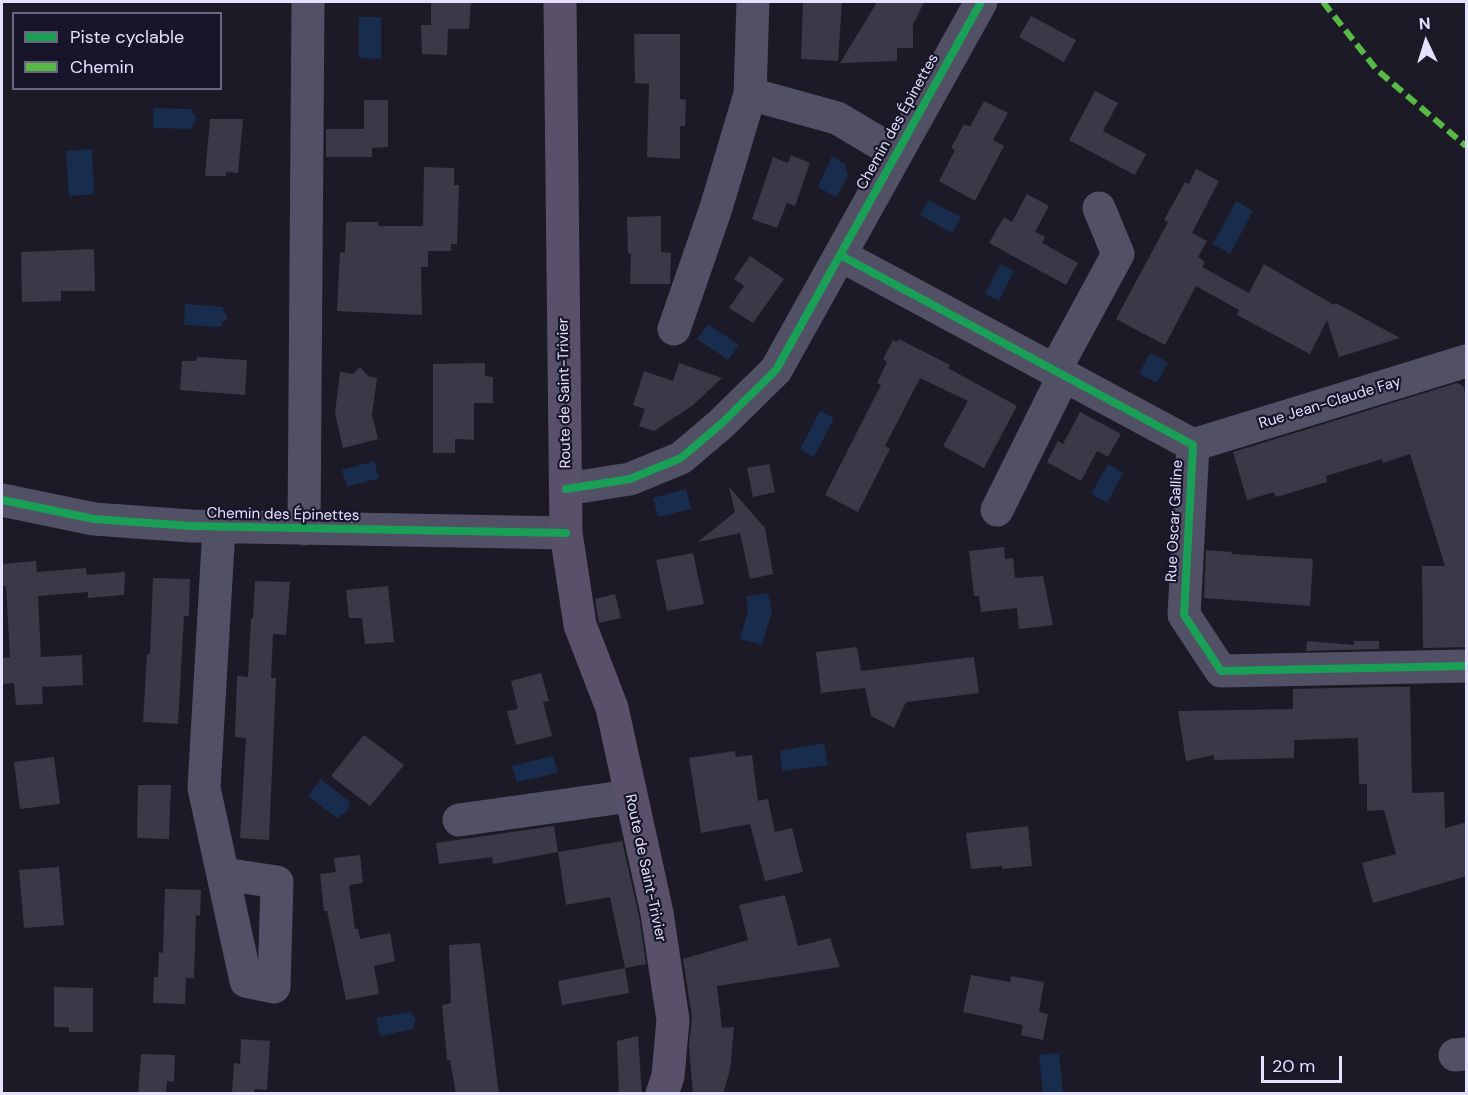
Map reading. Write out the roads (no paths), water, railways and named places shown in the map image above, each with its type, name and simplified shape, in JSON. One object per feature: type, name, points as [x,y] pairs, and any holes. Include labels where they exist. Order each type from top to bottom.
[{"type":"main road","name":"Route de Saint-Trivier","points":[[560,2],[566,533],[580,625],[612,708],[657,913],[673,1020],[668,1076],[662,1094]]},
{"type":"street","points":[[289,2],[285,224],[295,529]]},
{"type":"street","points":[[295,529],[308,2]]},
{"type":"street","points":[[674,329],[716,208],[750,94],[753,2]]},
{"type":"street","name":"Chemin des Épinettes","points":[[566,489],[630,479],[681,458],[721,424],[776,370],[981,2]]},
{"type":"street","points":[[750,94],[837,118],[897,153]]},
{"type":"street","points":[[997,510],[1060,372],[1118,254],[1099,208]]},
{"type":"street","name":"Rue Oscar Galline","points":[[840,255],[1193,445],[1184,615],[1221,671],[1467,666]]},
{"type":"street","name":"Rue Jean-Claude Fay","points":[[1193,445],[1467,361]]},
{"type":"street","name":"Chemin des Épinettes","points":[[2,500],[94,519],[219,527],[566,533]]},
{"type":"street","points":[[219,527],[204,788],[223,874]]},
{"type":"street","points":[[459,820],[630,796]]},
{"type":"water","points":[[359,17],[381,17],[381,59],[359,58]]},
{"type":"water","points":[[153,108],[192,109],[196,121],[191,129],[153,128]]},
{"type":"water","points":[[92,149],[94,194],[69,196],[66,151]]},
{"type":"water","points":[[832,156],[845,164],[848,176],[836,197],[818,187]]},
{"type":"water","points":[[928,200],[961,217],[952,233],[920,215]]},
{"type":"water","points":[[1236,201],[1253,211],[1230,254],[1213,244]]},
{"type":"water","points":[[1000,264],[1014,271],[999,301],[985,294]]},
{"type":"water","points":[[185,304],[224,307],[223,311],[227,319],[222,323],[222,327],[184,325]]},
{"type":"water","points":[[708,324],[739,345],[728,360],[697,339]]},
{"type":"water","points":[[1150,353],[1168,362],[1157,383],[1139,374]]},
{"type":"water","points":[[820,411],[834,418],[814,457],[800,449]]},
{"type":"water","points":[[374,461],[379,478],[347,487],[342,470]]},
{"type":"water","points":[[1108,464],[1123,473],[1107,503],[1091,494]]},
{"type":"water","points":[[686,489],[691,509],[658,517],[653,498]]},
{"type":"water","points":[[768,593],[772,611],[762,645],[740,639],[748,611],[746,597]]},
{"type":"water","points":[[824,743],[828,765],[782,771],[780,751]]},
{"type":"water","points":[[553,756],[558,773],[517,782],[512,766]]},
{"type":"water","points":[[321,779],[350,802],[347,812],[340,815],[338,819],[308,796]]},
{"type":"water","points":[[410,1012],[416,1019],[413,1029],[380,1036],[376,1018]]},
{"type":"water","points":[[1059,1053],[1063,1093],[1043,1093],[1039,1055]]}]
